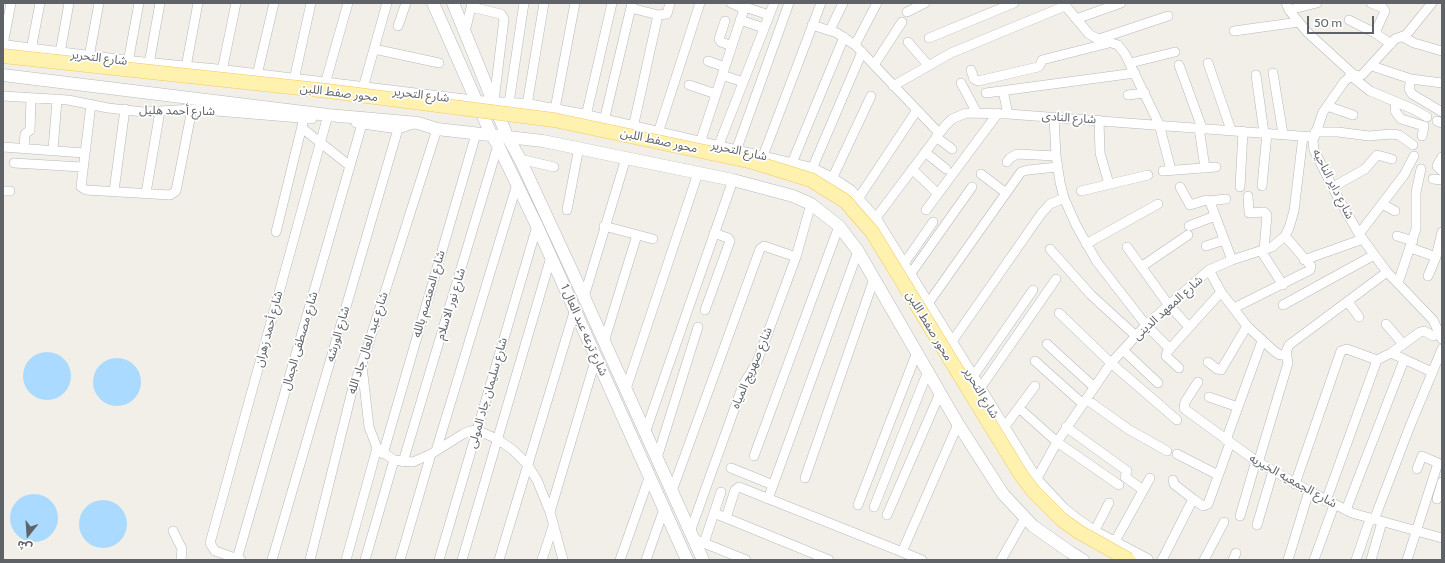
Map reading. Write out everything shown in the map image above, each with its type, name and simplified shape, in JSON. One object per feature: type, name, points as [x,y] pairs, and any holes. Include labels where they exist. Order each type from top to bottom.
[{"type":"main road","name":"محور صفط اللبن","points":[[3,56],[328,92],[554,120],[753,162],[811,180],[845,202],[872,232],[1021,475],[1033,491],[1062,520],[1079,532],[1129,560]]},
{"type":"main road","name":"محور صفط اللبن","points":[[3,64],[328,98],[553,125],[632,140],[752,166],[810,185],[827,194],[843,206],[868,236],[1016,479],[1029,496],[1060,525],[1077,537],[1118,560]]},
{"type":"street","points":[[3,46],[11,3]]},
{"type":"street","points":[[31,50],[40,3]]},
{"type":"street","points":[[60,53],[70,3]]},
{"type":"street","points":[[89,57],[99,3]]},
{"type":"street","points":[[128,62],[139,3]]},
{"type":"street","points":[[149,64],[160,3]]},
{"type":"street","points":[[186,67],[198,3]]},
{"type":"street","points":[[222,70],[236,3]]},
{"type":"street","points":[[257,75],[274,3]]},
{"type":"street","points":[[294,80],[311,3]]},
{"type":"street","points":[[325,84],[348,3]]},
{"type":"street","points":[[363,88],[387,3]]},
{"type":"street","points":[[398,26],[406,3]]},
{"type":"street","name":"شارع ترعه عبد العال 1","points":[[433,3],[476,102],[537,226],[650,475],[683,557]]},
{"type":"street","name":"شارع ترعه عبد العال 1","points":[[453,3],[507,136],[520,159],[670,487],[696,538],[704,560]]},
{"type":"street","points":[[509,103],[524,3]]},
{"type":"street","points":[[527,105],[544,3]]},
{"type":"street","points":[[555,109],[575,3]]},
{"type":"street","points":[[586,116],[612,3]]},
{"type":"street","points":[[604,121],[631,5],[658,15],[667,14],[670,3]]},
{"type":"street","points":[[658,134],[700,3]]},
{"type":"street","points":[[731,3],[745,6],[769,15]]},
{"type":"street","points":[[718,147],[774,3]]},
{"type":"street","points":[[736,151],[789,3]]},
{"type":"street","points":[[763,156],[821,3]]},
{"type":"street","points":[[830,30],[843,3]]},
{"type":"street","points":[[855,45],[877,3]]},
{"type":"street","points":[[907,12],[925,3]]},
{"type":"street","points":[[929,38],[1014,3]]},
{"type":"street","points":[[1076,19],[1122,3]]},
{"type":"street","points":[[1317,3],[1288,6],[1299,22],[1370,92],[1396,102],[1427,117]]},
{"type":"street","points":[[1371,3],[1383,8],[1386,11],[1375,33]]},
{"type":"street","points":[[1352,75],[1362,75],[1372,66],[1395,39],[1404,37],[1432,3]]},
{"type":"street","points":[[465,32],[472,5],[501,14],[504,19],[494,101]]},
{"type":"street","points":[[893,86],[951,53],[1064,5],[1089,34],[1099,39],[1111,42],[1122,49],[1159,124],[1167,170],[1216,167]]},
{"type":"street","points":[[700,143],[745,6]]},
{"type":"street","points":[[633,128],[658,15]]},
{"type":"street","points":[[1099,39],[1168,16]]},
{"type":"street","points":[[740,20],[764,28]]},
{"type":"street","points":[[1349,20],[1375,33],[1391,44]]},
{"type":"street","points":[[725,21],[719,39],[721,42],[732,46]]},
{"type":"street","points":[[874,65],[902,22]]},
{"type":"street","points":[[1234,31],[1299,22]]},
{"type":"street","points":[[812,25],[830,30],[844,37],[855,45],[952,149]]},
{"type":"street","points":[[792,163],[844,37]]},
{"type":"street","points":[[1404,37],[1414,43],[1442,51]]},
{"type":"street","points":[[908,42],[928,65]]},
{"type":"street","points":[[971,70],[974,79],[978,81],[1038,66],[1042,60],[1111,42]]},
{"type":"street","name":"شارع التحرير","points":[[3,46],[128,62],[222,70],[476,102],[494,101],[555,109],[658,134],[763,156],[812,169],[832,179],[858,199],[875,219],[1003,429],[1036,480],[1062,509],[1094,532],[1147,560]]},
{"type":"street","points":[[374,49],[439,64]]},
{"type":"street","points":[[812,169],[862,52]]},
{"type":"street","points":[[1130,63],[1175,52]]},
{"type":"street","points":[[708,61],[744,82]]},
{"type":"street","points":[[1208,63],[1231,130]]},
{"type":"street","points":[[1179,65],[1201,128],[1205,168]]},
{"type":"street","points":[[1372,66],[1411,79],[1442,83]]},
{"type":"street","points":[[986,93],[1135,73]]},
{"type":"street","points":[[1273,73],[1283,134]]},
{"type":"street","points":[[1256,74],[1266,133],[1262,186]]},
{"type":"street","points":[[3,75],[328,118],[418,123],[436,129],[507,136],[579,147],[733,180],[794,196],[811,204],[839,226],[858,251],[958,424],[989,473],[1025,518],[1083,560]]},
{"type":"street","name":"شارع داير الناحيه","points":[[1352,75],[1326,106],[1314,134],[1314,150],[1333,187],[1361,236],[1374,255],[1387,272],[1433,320],[1440,330]]},
{"type":"street","points":[[1411,79],[1409,89],[1412,94],[1442,112]]},
{"type":"street","points":[[961,84],[977,113]]},
{"type":"street","points":[[689,85],[716,94]]},
{"type":"street","points":[[1003,91],[1008,114]]},
{"type":"street","points":[[1128,95],[1145,94]]},
{"type":"street","points":[[832,179],[871,96]]},
{"type":"street","name":"شارع أحمد هليل","points":[[3,97],[57,100],[125,110],[160,111],[192,109],[304,118],[328,118],[398,129]]},
{"type":"street","points":[[24,148],[25,134],[30,130],[31,98]]},
{"type":"street","points":[[52,150],[57,100]]},
{"type":"street","points":[[1396,102],[1395,111],[1401,119],[1424,126],[1422,136]]},
{"type":"street","points":[[91,104],[80,184],[82,188],[86,190],[146,193],[170,194],[176,191],[192,109]]},
{"type":"street","points":[[1326,106],[1353,115]]},
{"type":"street","points":[[114,191],[125,110]]},
{"type":"street","points":[[858,199],[917,110]]},
{"type":"street","points":[[146,193],[160,111]]},
{"type":"street","points":[[926,210],[998,113]]},
{"type":"street","name":"شارع النادى","points":[[875,219],[938,135],[952,119],[959,115],[998,113],[1303,136],[1338,132],[1369,136],[1391,134],[1399,135],[1413,145]]},
{"type":"street","points":[[1054,117],[1057,167],[1064,198],[1086,244],[1097,262],[1146,325],[1170,349]]},
{"type":"street","points":[[276,232],[304,118]]},
{"type":"street","name":"شارع أحمد زهران","points":[[239,559],[215,552],[210,543],[328,118]]},
{"type":"street","points":[[1099,120],[1100,153],[1109,184]]},
{"type":"street","points":[[398,129],[405,125],[418,123]]},
{"type":"street","name":"شارع مصطفى الجمال","points":[[239,559],[362,124]]},
{"type":"street","points":[[302,128],[350,166]]},
{"type":"street","name":"شارع الورشه","points":[[272,560],[398,129]]},
{"type":"street","name":"شارع عبد العال جاد الله","points":[[310,560],[351,393],[362,364],[436,129]]},
{"type":"street","points":[[1240,187],[1243,131]]},
{"type":"street","name":"شارع المعتصم بالله","points":[[346,560],[476,134]]},
{"type":"street","points":[[1234,308],[1283,285],[1310,270],[1311,266],[1304,260],[1285,236],[1290,228],[1294,211],[1303,136]]},
{"type":"street","name":"شارع نور الاسلام","points":[[365,560],[398,461],[498,145]]},
{"type":"street","points":[[3,147],[84,153]]},
{"type":"street","points":[[567,210],[579,147]]},
{"type":"street","points":[[925,152],[946,169]]},
{"type":"street","points":[[1007,162],[1010,158],[1017,154],[1056,156]]},
{"type":"street","points":[[1333,187],[1365,169],[1377,155],[1392,159]]},
{"type":"street","points":[[1304,260],[1361,236],[1382,204],[1404,175],[1414,156]]},
{"type":"street","points":[[1442,157],[1437,166],[1442,170]]},
{"type":"street","points":[[584,297],[604,226],[626,158]]},
{"type":"street","points":[[520,159],[554,167]]},
{"type":"street","points":[[14,163],[82,167]]},
{"type":"street","points":[[927,305],[1021,172],[1057,167]]},
{"type":"street","points":[[912,169],[938,194]]},
{"type":"street","points":[[1398,283],[1412,245],[1416,223],[1416,192],[1421,169]]},
{"type":"street","points":[[626,389],[698,173]]},
{"type":"street","points":[[981,174],[1006,193]]},
{"type":"street","points":[[1081,191],[1148,175]]},
{"type":"street","points":[[645,433],[733,180]]},
{"type":"street","points":[[400,560],[517,184]]},
{"type":"street","points":[[910,276],[972,187]]},
{"type":"street","points":[[1180,187],[1190,205],[1226,199]]},
{"type":"street","points":[[1248,196],[1249,212],[1264,212],[1267,215],[1263,251],[1283,285]]},
{"type":"street","points":[[950,343],[1041,214],[1050,204],[1064,198]]},
{"type":"street","points":[[1208,201],[1232,260]]},
{"type":"street","name":"شارع صهريج المياه","points":[[696,538],[743,385],[757,362],[796,257],[811,204]]},
{"type":"street","points":[[1086,244],[1158,204]]},
{"type":"street","points":[[1382,204],[1396,211]]},
{"type":"street","points":[[1141,267],[1189,231],[1215,216]]},
{"type":"street","points":[[903,265],[934,222]]},
{"type":"street","name":"شارع سليمان جاد المولى","points":[[439,560],[537,226]]},
{"type":"street","points":[[604,226],[653,239]]},
{"type":"street","points":[[754,456],[839,226]]},
{"type":"street","points":[[1428,276],[1436,257],[1442,232]]},
{"type":"street","points":[[705,310],[730,241],[728,238],[714,233]]},
{"type":"street","points":[[604,342],[637,235]]},
{"type":"street","name":"شارع المعهد الدينى","points":[[1036,480],[1056,442],[1084,401],[1111,363],[1146,325],[1168,304],[1209,270],[1232,260],[1263,251],[1276,244],[1285,236]]},
{"type":"street","points":[[1397,236],[1436,257]]},
{"type":"street","points":[[1206,246],[1224,240]]},
{"type":"street","points":[[655,488],[670,487],[760,249],[764,246],[796,257]]},
{"type":"street","points":[[1127,247],[1168,304],[1189,327]]},
{"type":"street","points":[[1050,249],[1091,295],[1136,336]]},
{"type":"street","points":[[768,499],[858,251]]},
{"type":"street","points":[[1283,305],[1374,255]]},
{"type":"street","points":[[462,560],[551,257]]},
{"type":"street","points":[[1209,270],[1221,292],[1247,326],[1277,353],[1287,355]]},
{"type":"street","points":[[1240,516],[1288,363],[1286,350],[1289,345],[1387,272]]},
{"type":"street","points":[[805,478],[874,278]]},
{"type":"street","points":[[979,390],[1056,279]]},
{"type":"street","points":[[972,378],[1033,290]]},
{"type":"street","points":[[1179,368],[1166,356],[1170,349],[1221,292]]},
{"type":"street","points":[[1348,302],[1359,317]]},
{"type":"street","points":[[499,560],[574,309]]},
{"type":"street","points":[[1059,313],[1111,363],[1177,420]]},
{"type":"street","points":[[1386,324],[1403,344]]},
{"type":"street","points":[[1208,362],[1217,369],[1221,370],[1247,326]]},
{"type":"street","points":[[657,458],[698,327]]},
{"type":"street","points":[[1314,560],[1330,503],[1377,360],[1391,353],[1420,332],[1424,332],[1432,336],[1440,330]]},
{"type":"street","points":[[1173,480],[1174,484],[1193,499],[1203,506],[1207,506],[1218,475],[1238,407],[1262,341]]},
{"type":"street","points":[[1047,344],[1094,387]]},
{"type":"street","points":[[1295,484],[1341,351],[1343,349],[1348,349],[1377,360]]},
{"type":"street","points":[[1356,560],[1376,520],[1442,349]]},
{"type":"street","points":[[1122,350],[1158,383]]},
{"type":"street","points":[[858,506],[917,352]]},
{"type":"street","points":[[1391,353],[1432,372]]},
{"type":"street","points":[[550,512],[596,358]]},
{"type":"street","points":[[1346,510],[1404,360]]},
{"type":"street","points":[[1035,361],[1084,401],[1128,429],[1167,451]]},
{"type":"street","points":[[362,364],[369,427],[380,451],[398,461],[413,462],[433,453],[463,434],[478,430],[497,439],[513,450],[527,464],[537,480],[550,512],[563,560]]},
{"type":"street","points":[[603,372],[616,367]]},
{"type":"street","points":[[874,507],[928,371]]},
{"type":"street","name":"شارع الجمعيه الخيريه","points":[[1198,382],[1185,402],[1184,408],[1272,472],[1346,510],[1442,538]]},
{"type":"street","points":[[1003,429],[1035,386]]},
{"type":"street","points":[[887,515],[940,393]]},
{"type":"street","points":[[1209,397],[1238,407]]},
{"type":"street","points":[[1018,408],[1056,442],[1118,485]]},
{"type":"street","points":[[902,552],[958,424]]},
{"type":"street","points":[[1066,427],[1127,471],[1124,478],[1143,490]]},
{"type":"street","points":[[1177,454],[1218,475]]},
{"type":"street","points":[[1407,560],[1438,463],[1422,456],[1418,469]]},
{"type":"street","points":[[730,468],[773,485]]},
{"type":"street","points":[[1257,525],[1272,472]]},
{"type":"street","points":[[620,560],[650,475]]},
{"type":"street","points":[[1114,543],[1150,478]]},
{"type":"street","points":[[1437,499],[1442,482]]},
{"type":"street","points":[[726,518],[735,490],[741,488],[922,560]]},
{"type":"street","points":[[1288,560],[1309,491]]},
{"type":"street","points":[[721,492],[714,513],[696,538],[746,560]]},
{"type":"street","points":[[1162,560],[1193,499]]},
{"type":"street","points":[[1094,532],[1109,502]]},
{"type":"street","points":[[646,560],[664,509]]},
{"type":"street","points":[[714,513],[829,560]]},
{"type":"street","points":[[1005,559],[1025,518]]},
{"type":"street","points":[[1371,560],[1376,520]]},
{"type":"street","points":[[1204,560],[1224,522]]},
{"type":"street","points":[[542,560],[553,526]]},
{"type":"street","points":[[173,531],[182,549],[181,560]]},
{"type":"water","points":[[47,352],[56,354],[64,359],[69,367],[71,376],[69,385],[64,393],[56,398],[47,400],[38,398],[30,393],[25,385],[23,376],[25,367],[30,359],[38,354]]},
{"type":"water","points":[[117,358],[126,360],[134,365],[139,373],[141,382],[139,391],[134,399],[126,404],[117,406],[108,404],[100,399],[95,391],[93,382],[95,373],[100,365],[108,360]]},
{"type":"water","points":[[34,494],[43,496],[51,501],[56,509],[58,518],[56,527],[51,535],[43,540],[34,542],[25,540],[17,535],[12,527],[10,518],[12,509],[17,501],[25,496]]},
{"type":"water","points":[[103,500],[112,502],[120,507],[125,515],[127,524],[125,533],[120,541],[112,546],[103,548],[94,546],[86,541],[81,533],[79,524],[81,515],[86,507],[94,502]]}]
